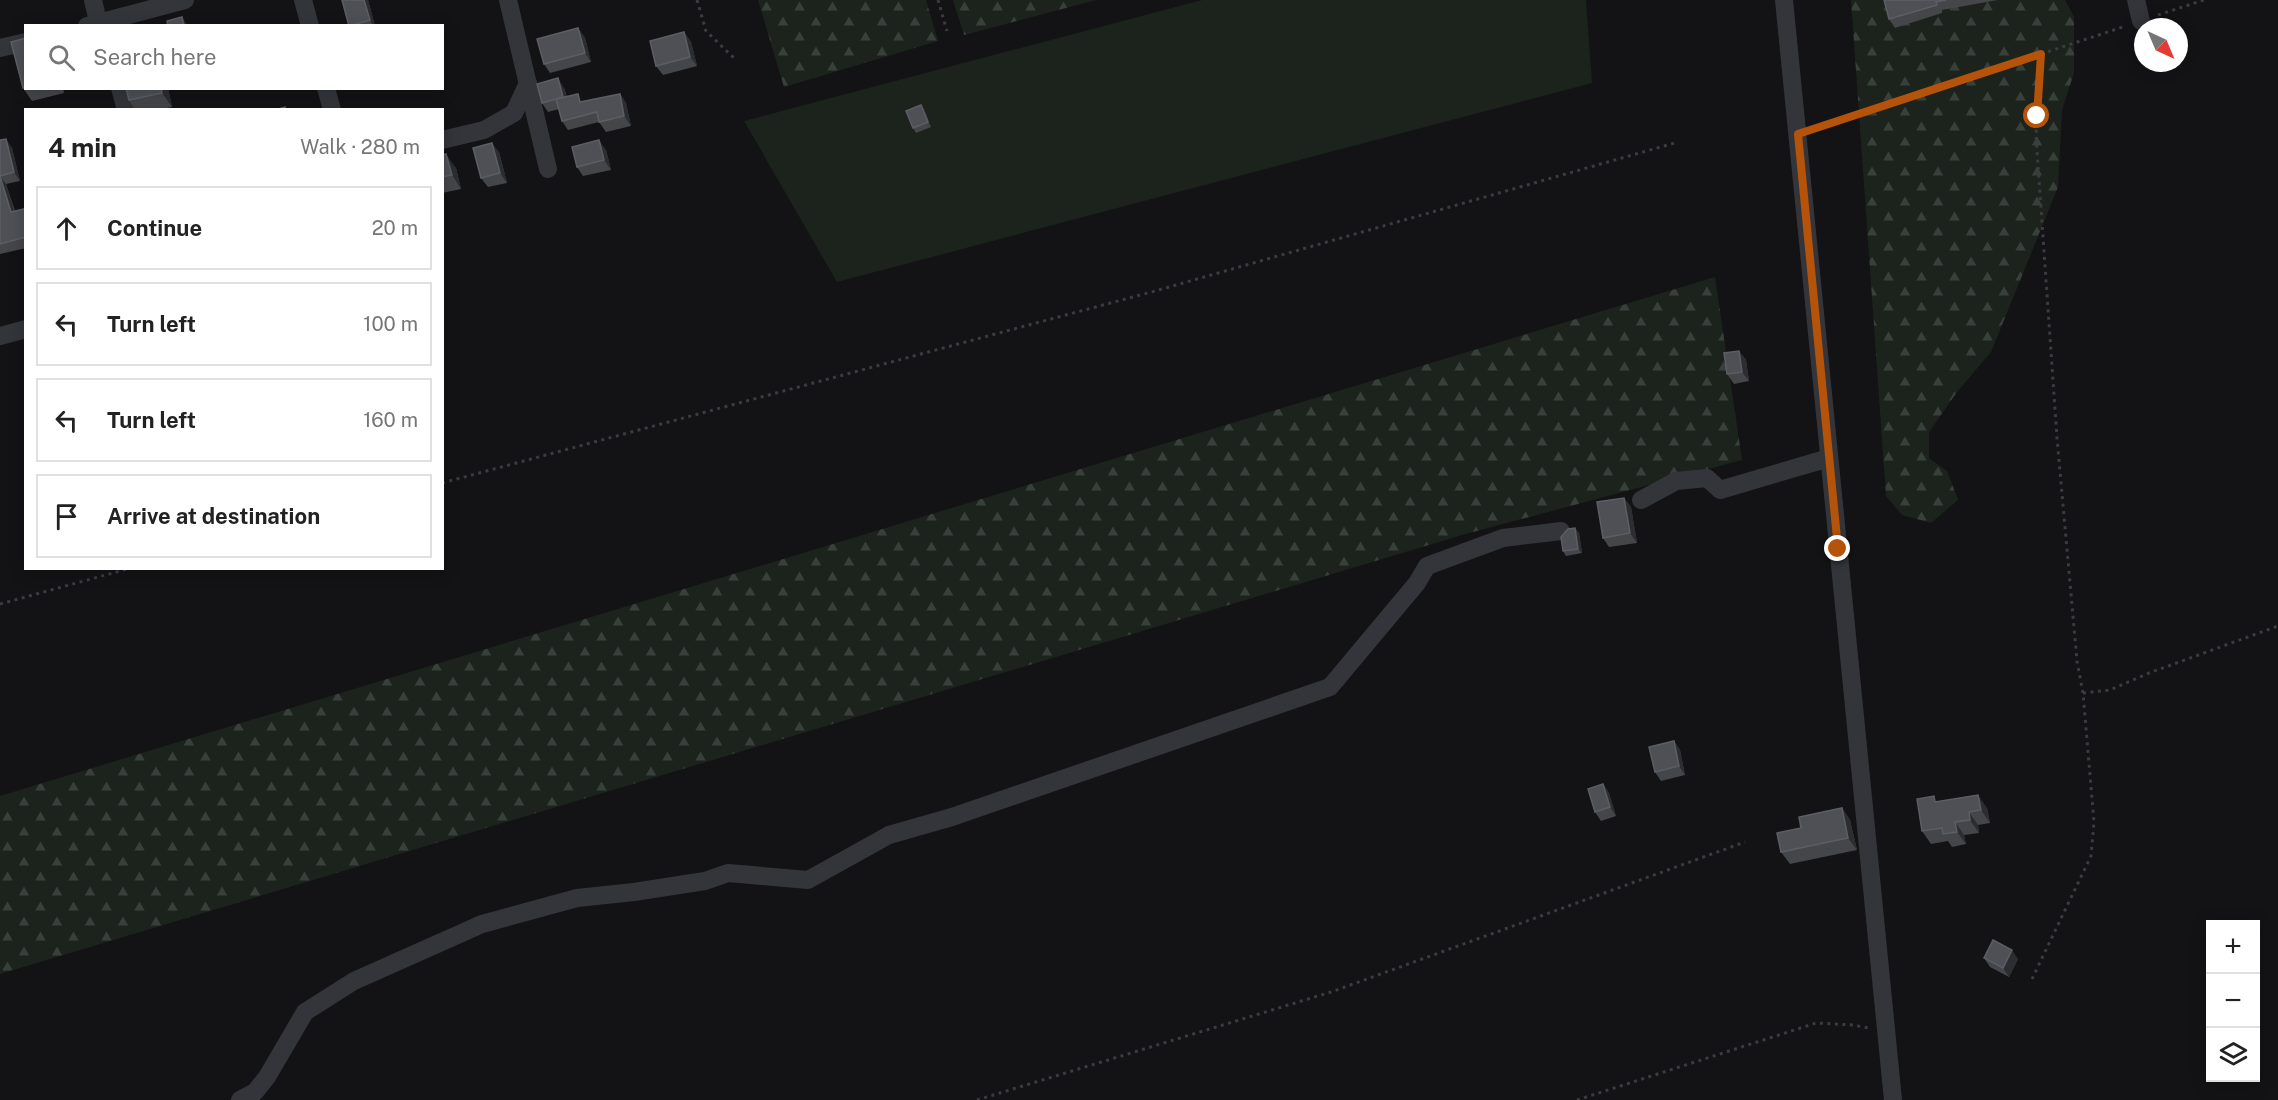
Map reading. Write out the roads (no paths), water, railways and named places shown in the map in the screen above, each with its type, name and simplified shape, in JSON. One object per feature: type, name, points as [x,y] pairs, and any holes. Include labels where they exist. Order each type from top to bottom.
[{"type":"street","points":[[93,0],[95,24]]},
{"type":"street","points":[[99,24],[185,0]]},
{"type":"street","points":[[303,0],[309,24]]},
{"type":"street","points":[[508,0],[548,169]]},
{"type":"street","points":[[1784,0],[1893,1100]]},
{"type":"street","points":[[2136,0],[2139,18]]},
{"type":"street","points":[[0,48],[24,42]]},
{"type":"street","points":[[444,140],[484,130],[514,113],[528,83]]},
{"type":"street","points":[[121,90],[125,108]]},
{"type":"street","points":[[327,90],[331,108]]},
{"type":"street","points":[[0,336],[24,330]]},
{"type":"street","points":[[1641,500],[1676,481],[1707,478],[1720,490],[1829,458]]},
{"type":"street","points":[[240,1100],[255,1092],[267,1077],[304,1012],[354,981],[482,924],[577,897],[634,892],[705,881],[728,873],[808,879],[889,835],[952,817],[1330,687],[1402,601],[1428,566],[1503,538],[1561,531]]}]
